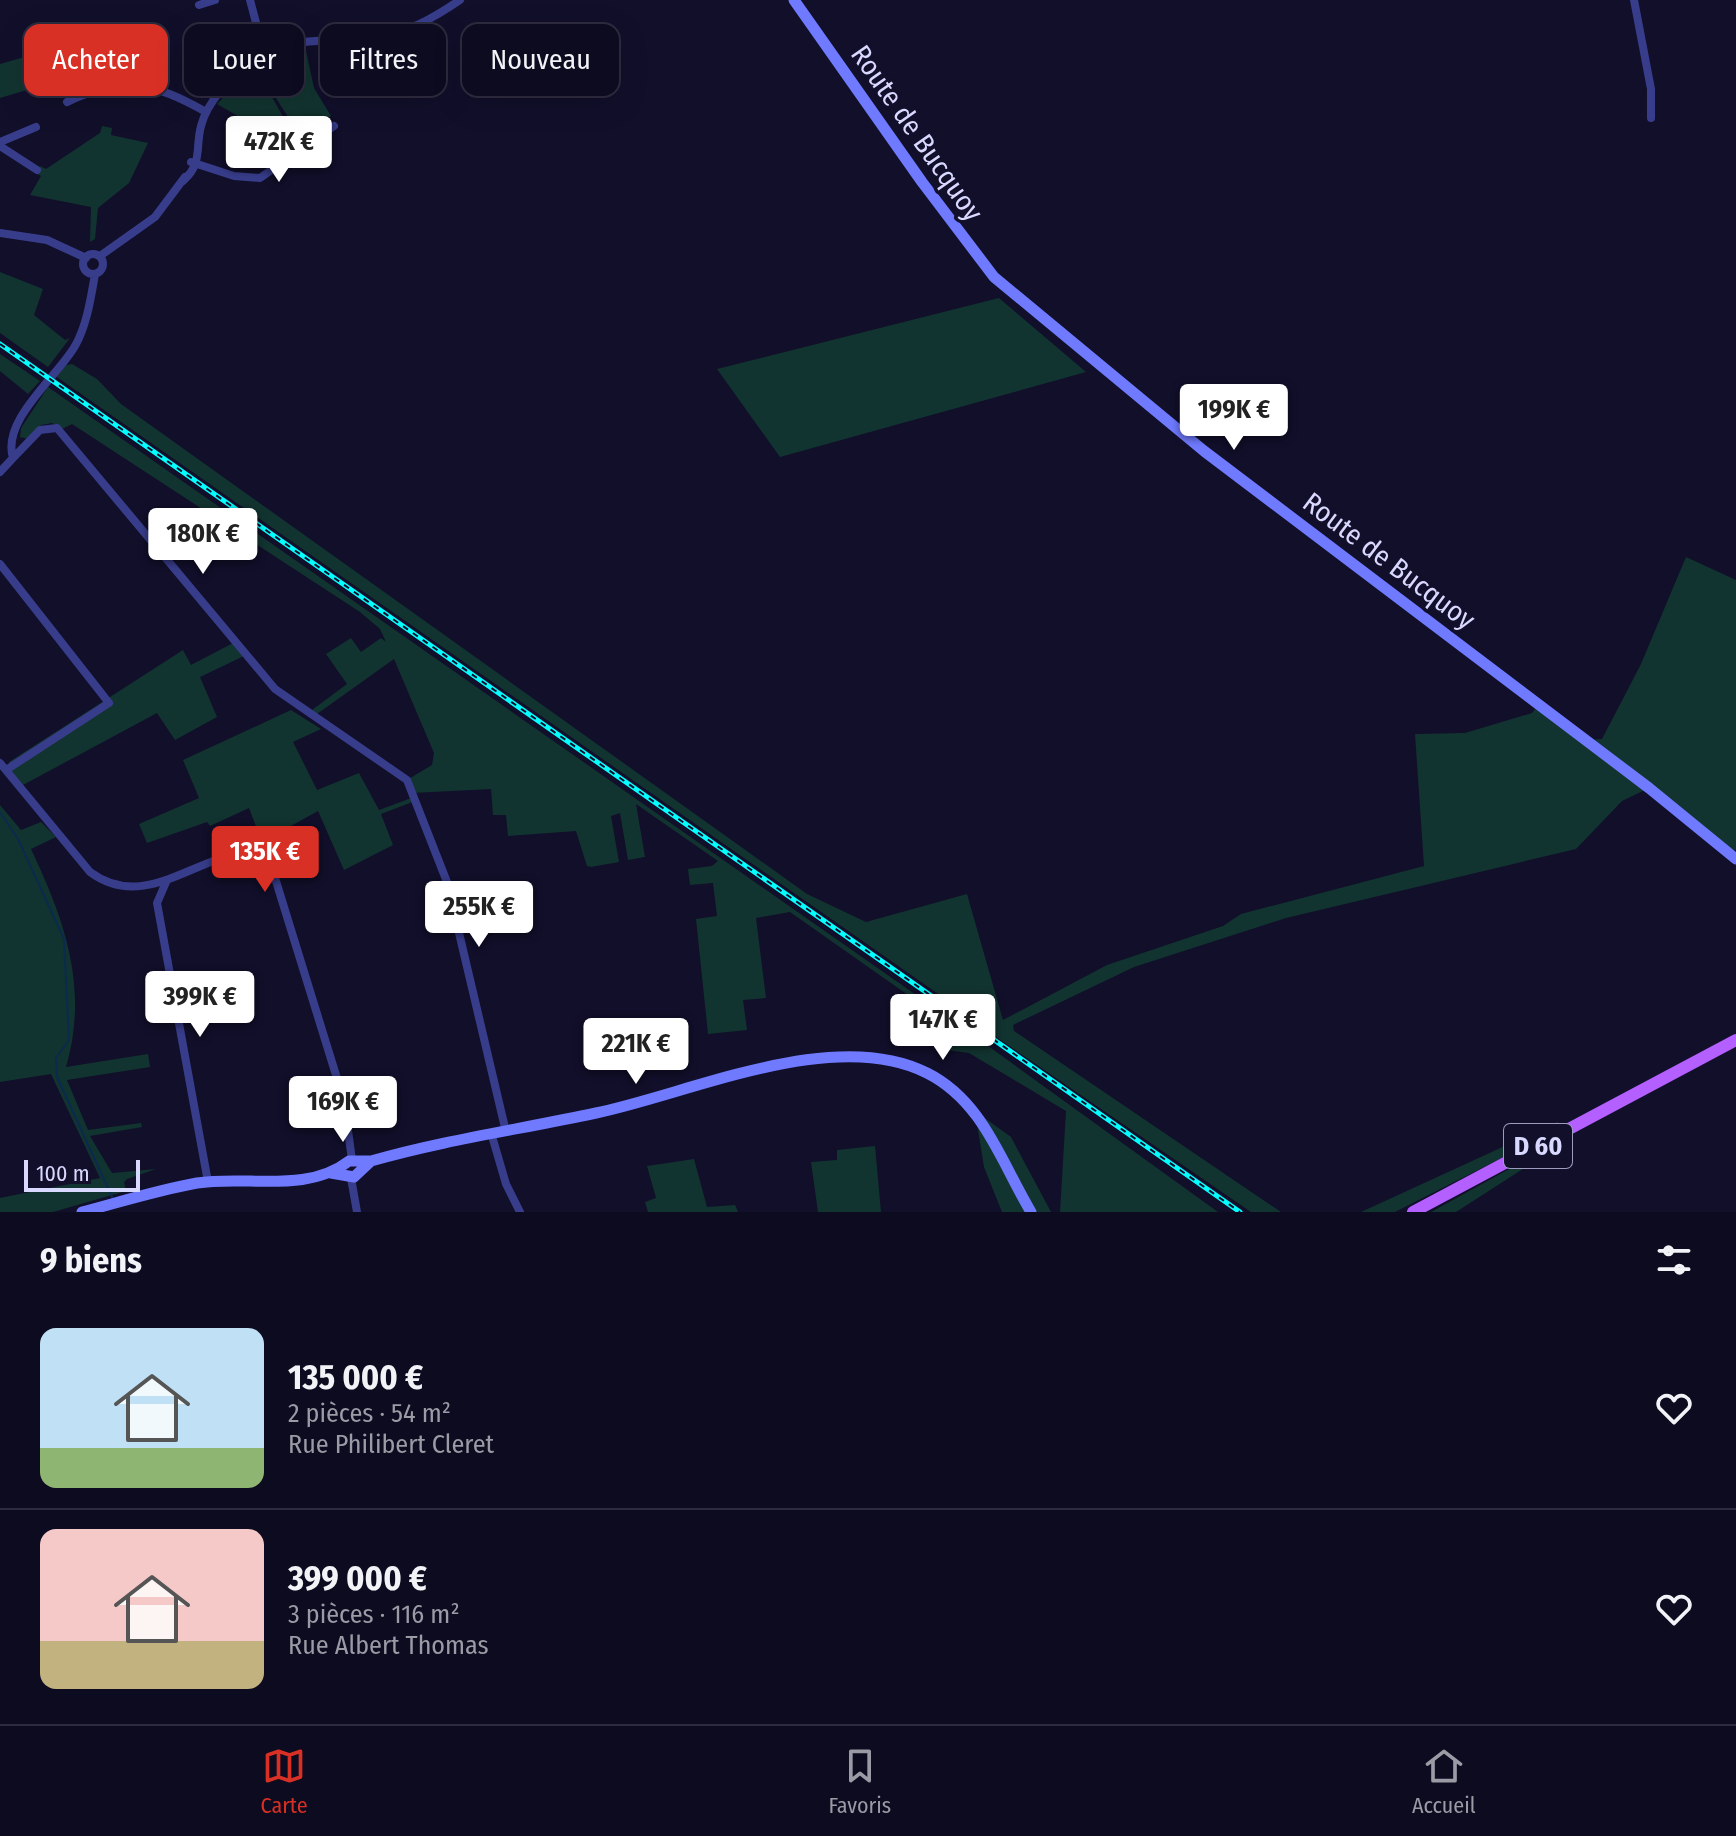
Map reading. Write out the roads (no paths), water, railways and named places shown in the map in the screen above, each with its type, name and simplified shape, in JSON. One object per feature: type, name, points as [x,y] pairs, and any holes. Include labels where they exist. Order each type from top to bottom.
[{"type":"main road","name":"Route de Bucquoy","points":[[794,0],[931,195],[994,277],[1204,451],[1733,854]]},
{"type":"main road","name":"D 60","points":[[1413,1212],[1736,1040]]},
{"type":"main road","points":[[82,1212],[208,1182],[284,1182],[329,1173],[371,1161],[635,1104],[773,1067],[833,1059],[886,1060],[929,1074],[954,1090],[977,1116],[1031,1212]]},
{"type":"street","points":[[199,5],[215,0]]},
{"type":"street","points":[[250,0],[256,24]]},
{"type":"street","points":[[304,41],[377,38],[411,28],[460,0]]},
{"type":"street","points":[[1634,0],[1651,89],[1651,118]]},
{"type":"street","points":[[67,102],[103,88],[138,84],[173,93],[206,112]]},
{"type":"street","points":[[86,258],[92,254],[100,256],[155,217],[195,163],[206,112],[219,96]]},
{"type":"street","points":[[195,163],[210,170],[250,179],[260,178],[334,126]]},
{"type":"street","points":[[36,127],[0,144],[37,170]]},
{"type":"street","points":[[0,233],[47,240],[86,258]]},
{"type":"street","points":[[13,458],[13,434],[44,384],[77,343],[95,274],[103,268],[100,256]]},
{"type":"street","points":[[86,258],[85,270],[95,274]]},
{"type":"street","points":[[0,472],[40,430],[57,428],[275,689],[407,780],[450,893],[506,1132]]},
{"type":"street","points":[[0,564],[109,703],[3,767],[90,872],[107,883],[138,889],[157,903]]},
{"type":"street","points":[[138,889],[245,852],[261,856],[271,865],[344,1101],[357,1212]]},
{"type":"street","points":[[168,880],[157,903],[208,1182]]},
{"type":"street","points":[[492,1136],[506,1184],[520,1212]]},
{"type":"waterway","points":[[0,812],[18,839],[64,939],[69,1040],[56,1058],[57,1077],[113,1199]]},
{"type":"railway","points":[[0,344],[1240,1212]]}]
